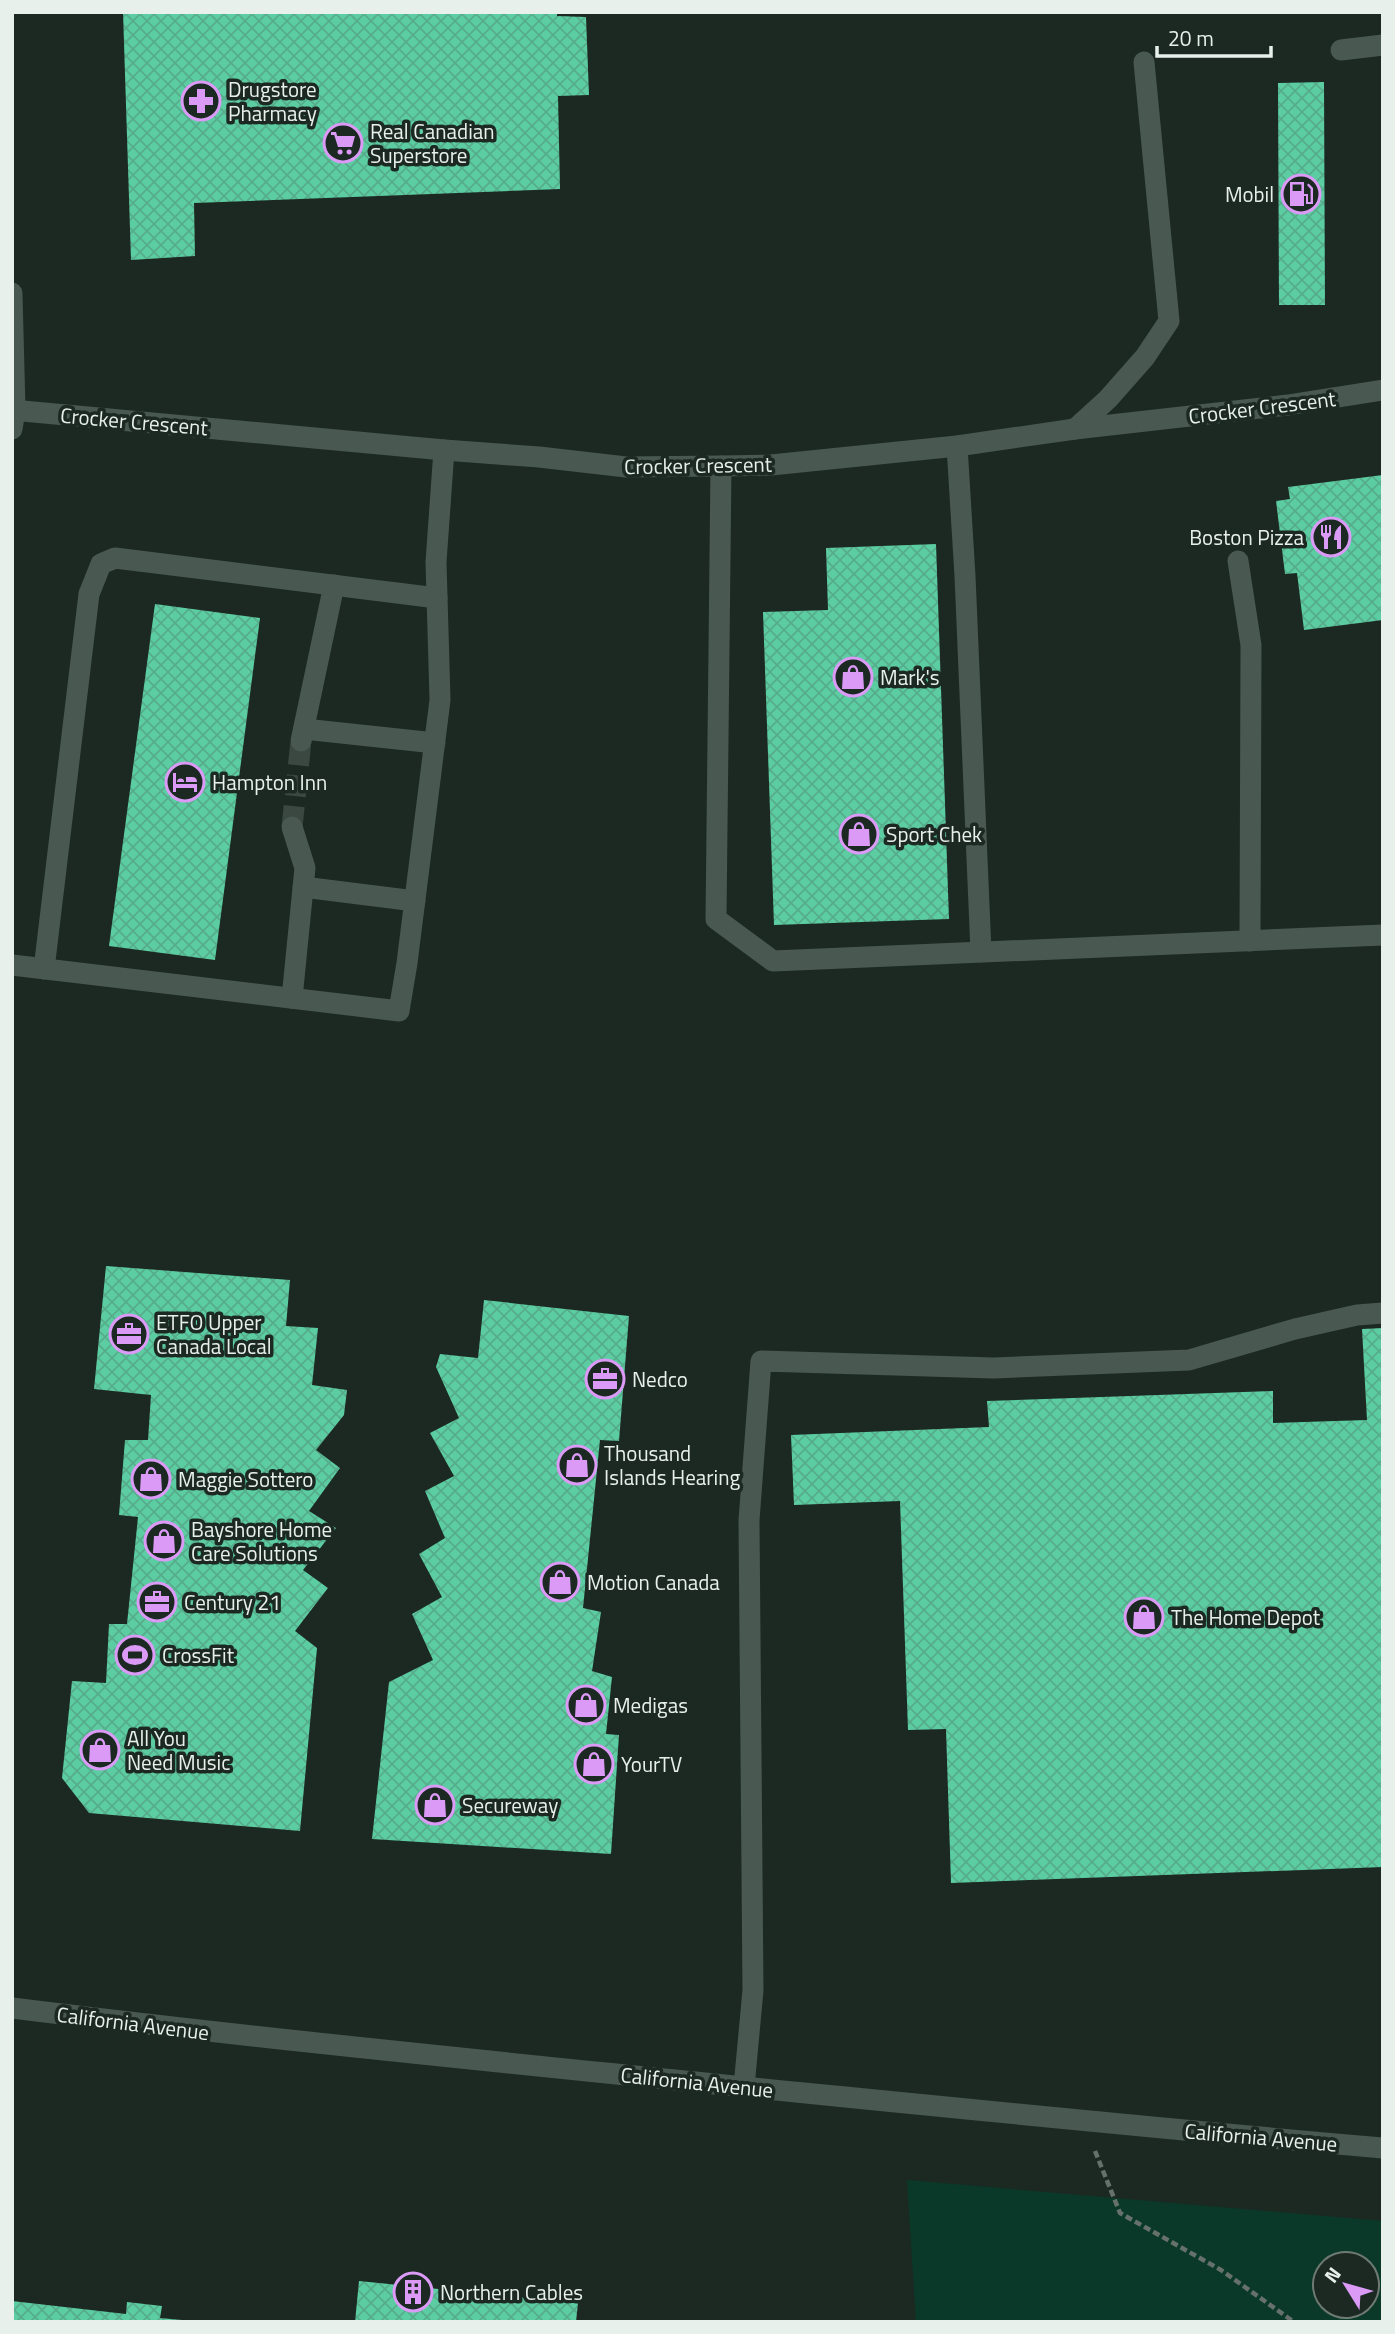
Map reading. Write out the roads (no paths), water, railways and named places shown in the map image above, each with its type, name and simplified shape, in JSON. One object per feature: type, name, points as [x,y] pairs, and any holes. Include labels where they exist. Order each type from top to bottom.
[{"type":"street","points":[[1341,50],[1383,45]]},
{"type":"street","points":[[1075,429],[1108,399],[1145,358],[1169,321],[1144,62]]},
{"type":"street","points":[[12,293],[13,416]]},
{"type":"street","name":"Crocker Crescent","points":[[13,416],[539,457],[626,467],[721,466],[771,465],[957,446],[1075,429],[1288,405],[1383,390]]},
{"type":"street","points":[[957,446],[981,952]]},
{"type":"street","points":[[12,965],[399,1010],[440,700],[436,562],[443,450]]},
{"type":"street","points":[[721,466],[716,919],[773,961],[1383,935]]},
{"type":"street","points":[[44,969],[89,594],[102,564],[115,558],[437,598]]},
{"type":"street","points":[[1238,561],[1251,645],[1250,941]]},
{"type":"street","points":[[334,585],[303,735],[435,743]]},
{"type":"street","points":[[292,827],[305,868],[292,998]]},
{"type":"street","points":[[303,887],[415,901]]},
{"type":"street","points":[[744,2087],[753,1990],[749,1520],[761,1361],[993,1368],[1189,1360],[1295,1329],[1383,1312]]},
{"type":"street","name":"California Avenue","points":[[12,2008],[198,2031],[744,2087],[1383,2148]]},
{"type":"tunnel","points":[[292,827],[301,741]]},
{"type":"place","name":"Drugstore Pharmacy","points":[[201,101]]},
{"type":"place","name":"Real Canadian Superstore","points":[[343,143]]},
{"type":"place","name":"Mobil","points":[[1301,194]]},
{"type":"place","name":"Boston Pizza","points":[[1331,537]]},
{"type":"place","name":"Mark's","points":[[853,677]]},
{"type":"place","name":"Hampton Inn","points":[[185,782]]},
{"type":"place","name":"Sport Chek","points":[[859,834]]},
{"type":"place","name":"ETFO Upper Canada Local","points":[[129,1334]]},
{"type":"place","name":"Nedco","points":[[605,1379]]},
{"type":"place","name":"Thousand Islands Hearing","points":[[577,1465]]},
{"type":"place","name":"Maggie Sottero","points":[[151,1479]]},
{"type":"place","name":"Bayshore Home Care Solutions","points":[[164,1541]]},
{"type":"place","name":"Motion Canada","points":[[560,1582]]},
{"type":"place","name":"Century 21","points":[[157,1602]]},
{"type":"place","name":"The Home Depot","points":[[1144,1617]]},
{"type":"place","name":"CrossFit","points":[[135,1655]]},
{"type":"place","name":"Medigas","points":[[586,1705]]},
{"type":"place","name":"All You Need Music","points":[[100,1750]]},
{"type":"place","name":"YourTV","points":[[594,1764]]},
{"type":"place","name":"Secureway","points":[[435,1805]]},
{"type":"place","name":"Northern Cables","points":[[413,2292]]}]
